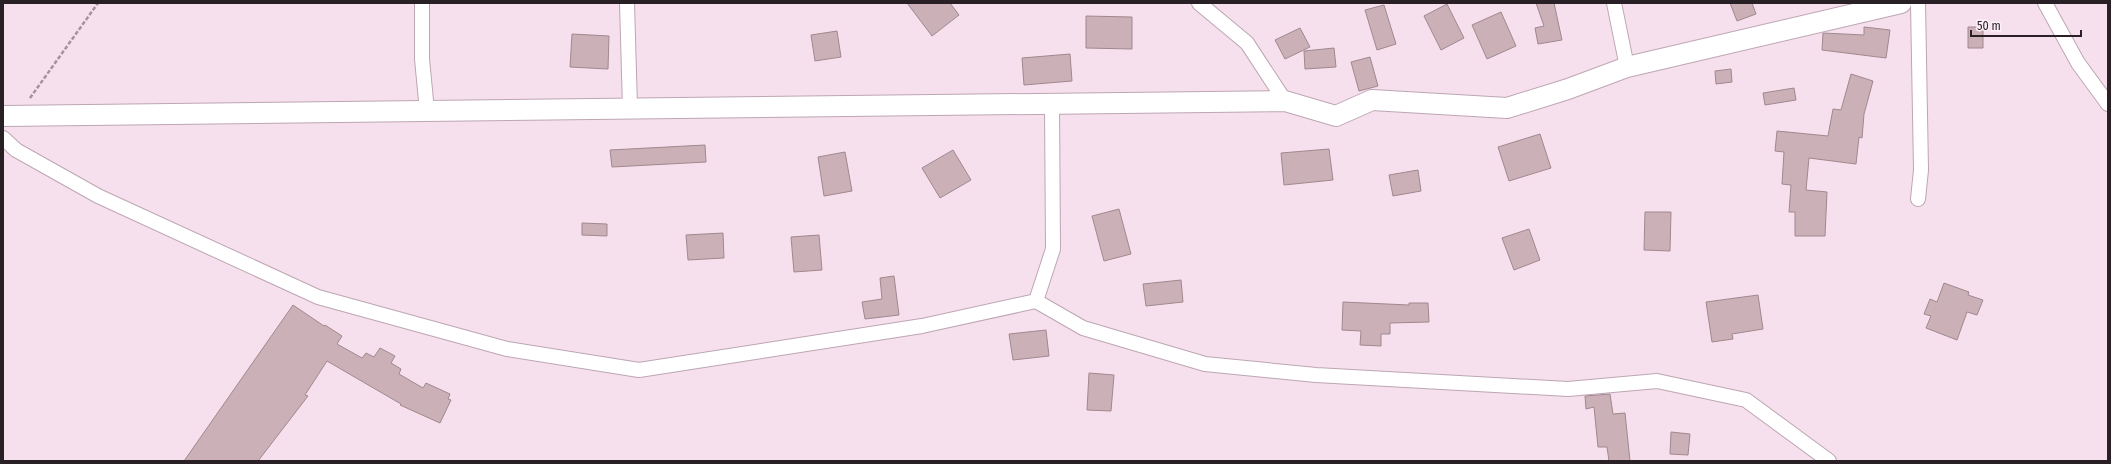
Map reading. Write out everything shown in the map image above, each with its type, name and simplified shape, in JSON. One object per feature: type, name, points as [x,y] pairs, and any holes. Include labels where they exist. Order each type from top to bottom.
[{"type":"street","points":[[422,3],[422,59],[427,111]]},
{"type":"street","points":[[627,3],[630,108]]},
{"type":"street","points":[[1199,3],[1247,43],[1285,101]]},
{"type":"street","points":[[1614,3],[1627,67]]},
{"type":"street","points":[[3,116],[1285,101],[1336,116],[1372,100],[1507,108],[1568,89],[1627,67],[1901,3]]},
{"type":"street","points":[[1918,3],[1921,170],[1918,199]]},
{"type":"street","points":[[2045,3],[2078,64],[2108,104]]},
{"type":"street","points":[[1036,301],[1053,249],[1052,104]]},
{"type":"street","points":[[3,138],[16,150],[98,196],[318,297],[515,351],[639,370],[922,326],[1036,301],[1083,328],[1205,364],[1316,375],[1568,389],[1657,381],[1746,400],[1829,461]]},
{"type":"path","points":[[25,115],[29,99],[98,3]]},
{"type":"building","points":[[907,3],[950,3],[959,15],[932,36]]},
{"type":"building","points":[[1536,3],[1554,3],[1562,40],[1538,44],[1535,28],[1544,26]]},
{"type":"building","points":[[1730,3],[1752,3],[1756,14],[1737,21]]},
{"type":"building","points":[[1447,4],[1464,38],[1441,50],[1424,16]]},
{"type":"building","points":[[1384,5],[1396,44],[1377,50],[1365,10]]},
{"type":"building","points":[[1501,12],[1516,46],[1487,59],[1472,25]]},
{"type":"building","points":[[1086,16],[1132,17],[1132,49],[1086,48]]},
{"type":"building","points":[[1864,27],[1890,30],[1886,58],[1822,50],[1823,33],[1864,35]]},
{"type":"building","points":[[1968,27],[1983,27],[1983,48],[1968,48]]},
{"type":"building","points":[[1300,28],[1310,47],[1285,59],[1275,40]]},
{"type":"building","points":[[837,31],[841,57],[815,61],[811,35]]},
{"type":"building","points":[[572,34],[609,36],[608,69],[570,67]]},
{"type":"building","points":[[1334,48],[1336,67],[1305,69],[1304,51]]},
{"type":"building","points":[[1070,54],[1072,81],[1024,85],[1022,58]]},
{"type":"building","points":[[1370,57],[1378,86],[1359,91],[1351,62]]},
{"type":"building","points":[[1731,69],[1732,82],[1716,84],[1715,71]]},
{"type":"building","points":[[1851,74],[1873,81],[1864,114],[1862,138],[1859,137],[1856,164],[1809,158],[1806,190],[1827,192],[1825,236],[1795,236],[1795,212],[1789,212],[1791,185],[1782,184],[1784,152],[1775,151],[1777,131],[1828,136],[1833,109],[1841,110]]},
{"type":"building","points":[[1794,88],[1796,100],[1765,105],[1763,93]]},
{"type":"building","points":[[1540,134],[1551,168],[1509,181],[1498,147]]},
{"type":"building","points":[[705,145],[706,162],[612,167],[610,150]]},
{"type":"building","points":[[1329,149],[1333,180],[1284,185],[1281,153]]},
{"type":"building","points":[[953,150],[971,180],[940,198],[922,168]]},
{"type":"building","points":[[845,152],[852,191],[824,196],[818,157]]},
{"type":"building","points":[[1418,170],[1421,191],[1393,196],[1389,175]]},
{"type":"building","points":[[1119,209],[1131,254],[1104,261],[1092,216]]},
{"type":"building","points":[[1645,212],[1671,212],[1670,251],[1644,250]]},
{"type":"building","points":[[582,223],[607,224],[607,236],[582,235]]},
{"type":"building","points":[[1529,229],[1540,260],[1514,270],[1502,238]]},
{"type":"building","points":[[723,233],[724,258],[688,260],[686,235]]},
{"type":"building","points":[[819,235],[822,270],[794,272],[791,237]]},
{"type":"building","points":[[894,276],[899,315],[865,319],[862,302],[882,299],[880,278]]},
{"type":"building","points":[[1181,280],[1183,302],[1146,306],[1143,284]]},
{"type":"building","points":[[1944,283],[1969,292],[1968,295],[1983,300],[1977,315],[1967,312],[1957,340],[1926,328],[1931,316],[1924,314],[1930,299],[1937,302]]},
{"type":"building","points":[[1758,295],[1763,329],[1732,334],[1733,339],[1712,342],[1706,302]]},
{"type":"building","points":[[1343,302],[1409,305],[1409,303],[1428,303],[1429,322],[1390,323],[1390,334],[1381,334],[1381,346],[1360,345],[1361,331],[1342,330]]},
{"type":"building","points":[[293,305],[342,336],[337,344],[362,358],[366,353],[374,357],[380,348],[395,356],[391,363],[401,369],[399,374],[423,388],[426,383],[450,394],[448,399],[451,400],[440,423],[400,405],[401,404],[327,361],[305,395],[308,396],[258,461],[184,461]]},
{"type":"building","points":[[1046,330],[1049,356],[1013,360],[1009,334]]},
{"type":"building","points":[[1089,373],[1114,375],[1111,411],[1087,410]]},
{"type":"building","points":[[1610,394],[1613,414],[1625,413],[1630,461],[1609,461],[1607,447],[1598,447],[1594,407],[1586,409],[1585,396]]},
{"type":"building","points":[[1671,432],[1690,434],[1688,455],[1670,454]]}]
